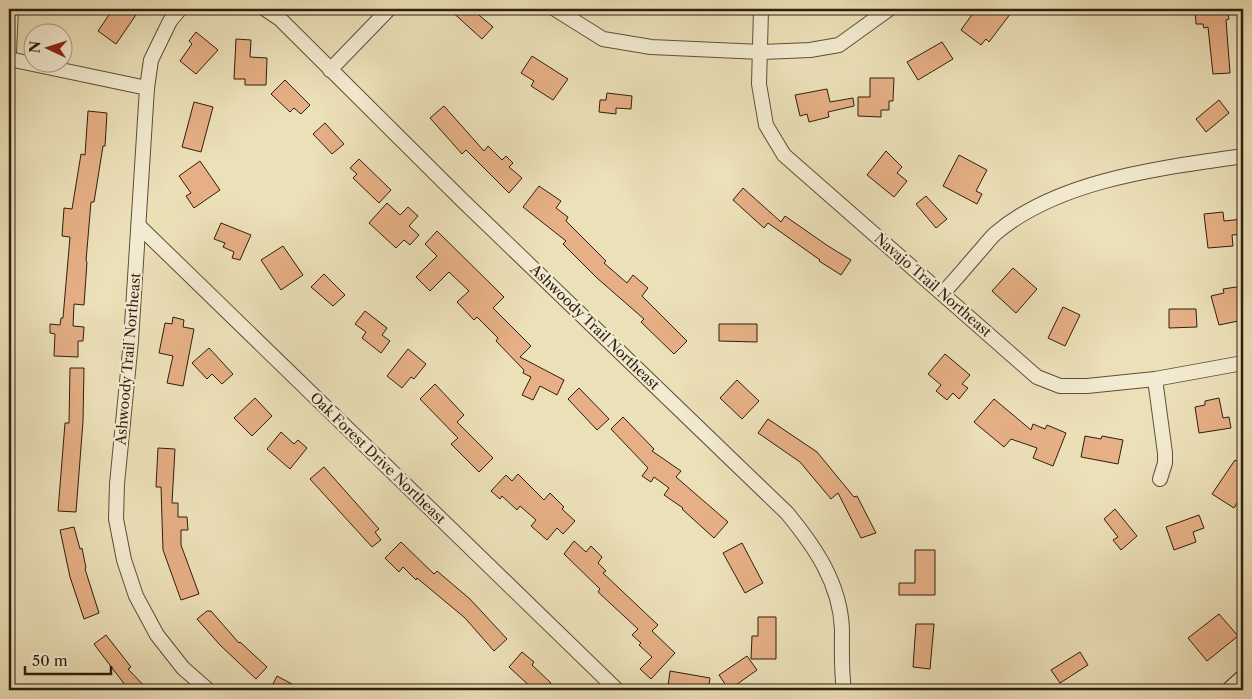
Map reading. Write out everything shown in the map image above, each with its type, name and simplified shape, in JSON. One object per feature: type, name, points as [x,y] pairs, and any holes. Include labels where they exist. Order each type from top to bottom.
[{"type":"street","points":[[9,53],[11,9]]},
{"type":"street","name":"Ashwoody Trail Northeast","points":[[180,9],[170,21],[151,60],[146,88],[139,226],[116,484],[116,519],[124,560],[136,596],[157,635],[183,668],[208,690]]},
{"type":"street","name":"Ashwoody Trail Northeast","points":[[264,9],[280,19],[461,200],[788,513],[809,539],[823,562],[839,605],[842,628],[843,690]]},
{"type":"street","points":[[330,70],[390,9]]},
{"type":"street","points":[[555,9],[603,39],[651,47],[761,52],[810,50],[839,45],[889,9]]},
{"type":"street","name":"Navajo Trail Northeast","points":[[761,9],[761,52],[758,84],[766,125],[784,156],[1038,377],[1060,386],[1086,386],[1155,379],[1243,363]]},
{"type":"street","points":[[9,59],[146,88]]},
{"type":"street","points":[[943,294],[994,235],[1016,218],[1045,202],[1115,178],[1152,169],[1243,156]]},
{"type":"street","name":"Oak Forest Drive Northeast","points":[[139,226],[617,690]]},
{"type":"street","points":[[1155,379],[1165,453],[1163,473],[1160,479]]},
{"type":"building","points":[[113,9],[133,9],[138,12],[116,44],[98,31]]},
{"type":"building","points":[[449,9],[472,9],[493,27],[482,39]]},
{"type":"building","points":[[976,9],[1014,9],[989,42],[986,39],[981,45],[961,30]]},
{"type":"building","points":[[1195,9],[1227,9],[1229,19],[1226,20],[1230,73],[1213,74],[1208,27],[1204,28],[1203,24],[1196,24]]},
{"type":"building","points":[[196,32],[218,50],[196,74],[180,61],[192,44],[189,41]]},
{"type":"building","points":[[236,39],[251,40],[250,57],[267,58],[266,85],[245,85],[245,79],[234,79]]},
{"type":"building","points":[[942,42],[953,59],[918,80],[907,62]]},
{"type":"building","points":[[532,56],[568,79],[553,100],[531,86],[534,81],[521,73]]},
{"type":"building","points":[[870,78],[894,78],[893,101],[889,101],[889,110],[881,110],[881,117],[858,116],[858,97],[870,97]]},
{"type":"building","points":[[285,80],[310,105],[301,114],[294,108],[290,112],[271,94]]},
{"type":"building","points":[[827,89],[830,102],[853,98],[854,106],[828,112],[829,117],[809,122],[807,114],[800,116],[795,95]]},
{"type":"building","points":[[607,93],[632,96],[631,109],[616,108],[616,114],[599,112],[600,100],[606,100]]},
{"type":"building","points":[[1219,100],[1229,113],[1206,132],[1196,119]]},
{"type":"building","points":[[194,102],[213,107],[201,152],[182,147]]},
{"type":"building","points":[[444,106],[484,151],[488,146],[502,160],[506,156],[513,163],[509,167],[522,178],[509,193],[466,150],[462,154],[430,118]]},
{"type":"building","points":[[88,111],[107,113],[105,146],[103,146],[94,202],[91,202],[84,305],[74,304],[73,326],[84,327],[83,341],[78,341],[78,357],[54,356],[55,334],[50,333],[50,324],[60,325],[61,318],[63,318],[70,237],[62,236],[64,208],[72,209],[81,154],[85,155]]},
{"type":"building","points":[[325,123],[344,144],[332,154],[313,134]]},
{"type":"building","points":[[886,151],[902,167],[897,173],[907,181],[894,197],[867,175]]},
{"type":"building","points":[[959,155],[987,170],[976,191],[982,194],[977,204],[943,186]]},
{"type":"building","points":[[359,159],[391,190],[379,203],[353,178],[357,174],[350,168]]},
{"type":"building","points":[[200,161],[220,190],[194,208],[186,196],[191,193],[179,176]]},
{"type":"building","points":[[539,186],[561,201],[556,208],[568,217],[566,221],[606,261],[604,263],[627,283],[633,275],[648,288],[642,296],[687,341],[674,354],[641,322],[644,319],[597,278],[563,244],[566,241],[523,207]]},
{"type":"building","points":[[743,188],[781,222],[785,216],[851,260],[841,275],[768,223],[764,228],[733,200]]},
{"type":"building","points":[[926,196],[947,219],[936,228],[916,204]]},
{"type":"building","points":[[387,203],[400,215],[408,207],[418,216],[409,226],[419,235],[410,245],[404,240],[396,248],[369,223]]},
{"type":"building","points":[[1223,212],[1224,221],[1243,219],[1243,234],[1232,235],[1233,246],[1208,248],[1204,214]]},
{"type":"building","points":[[221,223],[251,235],[240,260],[232,258],[234,252],[223,247],[225,243],[214,239]]},
{"type":"building","points":[[437,231],[504,297],[493,308],[531,346],[520,357],[564,380],[557,395],[540,386],[533,400],[522,395],[531,377],[523,373],[524,370],[496,341],[498,338],[477,317],[474,320],[457,302],[469,291],[449,272],[430,291],[416,277],[437,256],[425,244]]},
{"type":"building","points":[[283,246],[303,275],[281,290],[261,260]]},
{"type":"building","points":[[1013,268],[1037,289],[1016,313],[992,291]]},
{"type":"building","points":[[324,274],[345,295],[333,306],[311,287]]},
{"type":"building","points":[[1243,286],[1243,320],[1219,325],[1211,296],[1224,293],[1223,289]]},
{"type":"building","points":[[1063,307],[1080,315],[1065,346],[1048,338]]},
{"type":"building","points":[[1169,309],[1196,309],[1197,327],[1169,328]]},
{"type":"building","points":[[365,311],[387,328],[382,335],[390,341],[381,353],[362,338],[366,332],[355,324]]},
{"type":"building","points":[[173,317],[184,320],[183,327],[194,329],[183,386],[167,383],[173,356],[159,353],[165,323],[172,324]]},
{"type":"building","points":[[719,324],[757,324],[757,342],[719,341]]},
{"type":"building","points":[[209,348],[233,374],[222,384],[212,374],[207,379],[192,363]]},
{"type":"building","points":[[408,349],[426,364],[414,379],[411,377],[402,388],[387,376]]},
{"type":"building","points":[[945,354],[970,375],[962,384],[968,388],[959,399],[953,393],[947,400],[936,391],[941,385],[928,374]]},
{"type":"building","points":[[70,368],[84,368],[83,421],[76,512],[58,511],[65,423],[69,423]]},
{"type":"building","points":[[737,380],[759,401],[742,419],[720,398]]},
{"type":"building","points":[[435,384],[464,415],[457,422],[493,458],[479,472],[451,444],[458,438],[420,399]]},
{"type":"building","points":[[579,388],[609,419],[597,430],[568,399]]},
{"type":"building","points":[[255,398],[272,416],[252,436],[234,418]]},
{"type":"building","points":[[1219,398],[1223,418],[1229,417],[1231,428],[1199,433],[1195,407],[1205,405],[1205,401]]},
{"type":"building","points":[[994,399],[1031,430],[1033,424],[1045,429],[1047,425],[1066,433],[1053,466],[1033,458],[1037,448],[1011,439],[1004,447],[974,422]]},
{"type":"building","points":[[623,417],[654,449],[652,451],[681,471],[676,477],[728,522],[714,538],[683,508],[664,495],[669,488],[654,477],[651,482],[642,476],[648,468],[611,429]]},
{"type":"building","points":[[768,419],[817,452],[854,497],[857,496],[876,533],[861,538],[838,493],[831,499],[800,462],[758,433]]},
{"type":"building","points":[[281,432],[294,444],[298,440],[307,448],[290,469],[267,449]]},
{"type":"building","points":[[1085,436],[1101,439],[1102,436],[1123,440],[1118,464],[1081,457]]},
{"type":"building","points":[[158,448],[175,449],[172,503],[178,503],[178,517],[187,517],[188,530],[181,530],[181,545],[199,594],[181,600],[163,550],[161,487],[156,487]]},
{"type":"building","points":[[1235,460],[1243,466],[1243,507],[1237,503],[1234,508],[1212,494]]},
{"type":"building","points":[[324,467],[379,529],[375,532],[381,540],[372,547],[310,479]]},
{"type":"building","points":[[518,474],[544,500],[550,493],[564,507],[562,509],[575,521],[563,534],[557,528],[547,540],[531,526],[536,520],[520,506],[517,510],[502,496],[500,499],[491,491],[506,475],[512,481]]},
{"type":"building","points":[[1115,509],[1137,536],[1121,550],[1113,540],[1118,537],[1104,519]]},
{"type":"building","points":[[1199,515],[1204,528],[1193,532],[1196,542],[1174,550],[1166,527]]},
{"type":"building","points":[[74,527],[80,549],[82,548],[85,569],[99,613],[84,619],[70,577],[60,530]]},
{"type":"building","points":[[574,541],[586,552],[591,546],[602,557],[598,563],[606,571],[603,573],[658,625],[652,631],[675,653],[651,679],[640,669],[652,657],[639,645],[641,643],[632,635],[638,629],[598,592],[600,589],[564,554]]},
{"type":"building","points":[[401,542],[434,574],[437,571],[470,599],[507,639],[494,651],[465,618],[417,578],[416,580],[403,567],[399,572],[385,558]]},
{"type":"building","points":[[742,543],[763,583],[745,593],[723,553]]},
{"type":"building","points":[[915,550],[935,550],[935,595],[899,595],[899,583],[915,583]]},
{"type":"building","points":[[207,611],[211,611],[239,643],[267,667],[256,679],[220,645],[197,619]]},
{"type":"building","points":[[1219,614],[1238,636],[1207,661],[1188,638]]},
{"type":"building","points":[[758,617],[776,617],[776,659],[751,659],[752,636],[758,636]]},
{"type":"building","points":[[916,624],[934,624],[930,669],[913,667]]},
{"type":"building","points":[[106,635],[131,667],[128,669],[148,690],[120,690],[125,685],[94,644]]},
{"type":"building","points":[[522,652],[534,662],[532,665],[551,683],[545,690],[534,690],[509,667]]},
{"type":"building","points":[[1080,652],[1088,665],[1060,683],[1051,670]]},
{"type":"building","points":[[747,656],[757,670],[729,690],[719,675]]},
{"type":"building","points":[[670,671],[710,678],[708,690],[668,686]]},
{"type":"building","points":[[277,676],[303,690],[270,690]]}]
